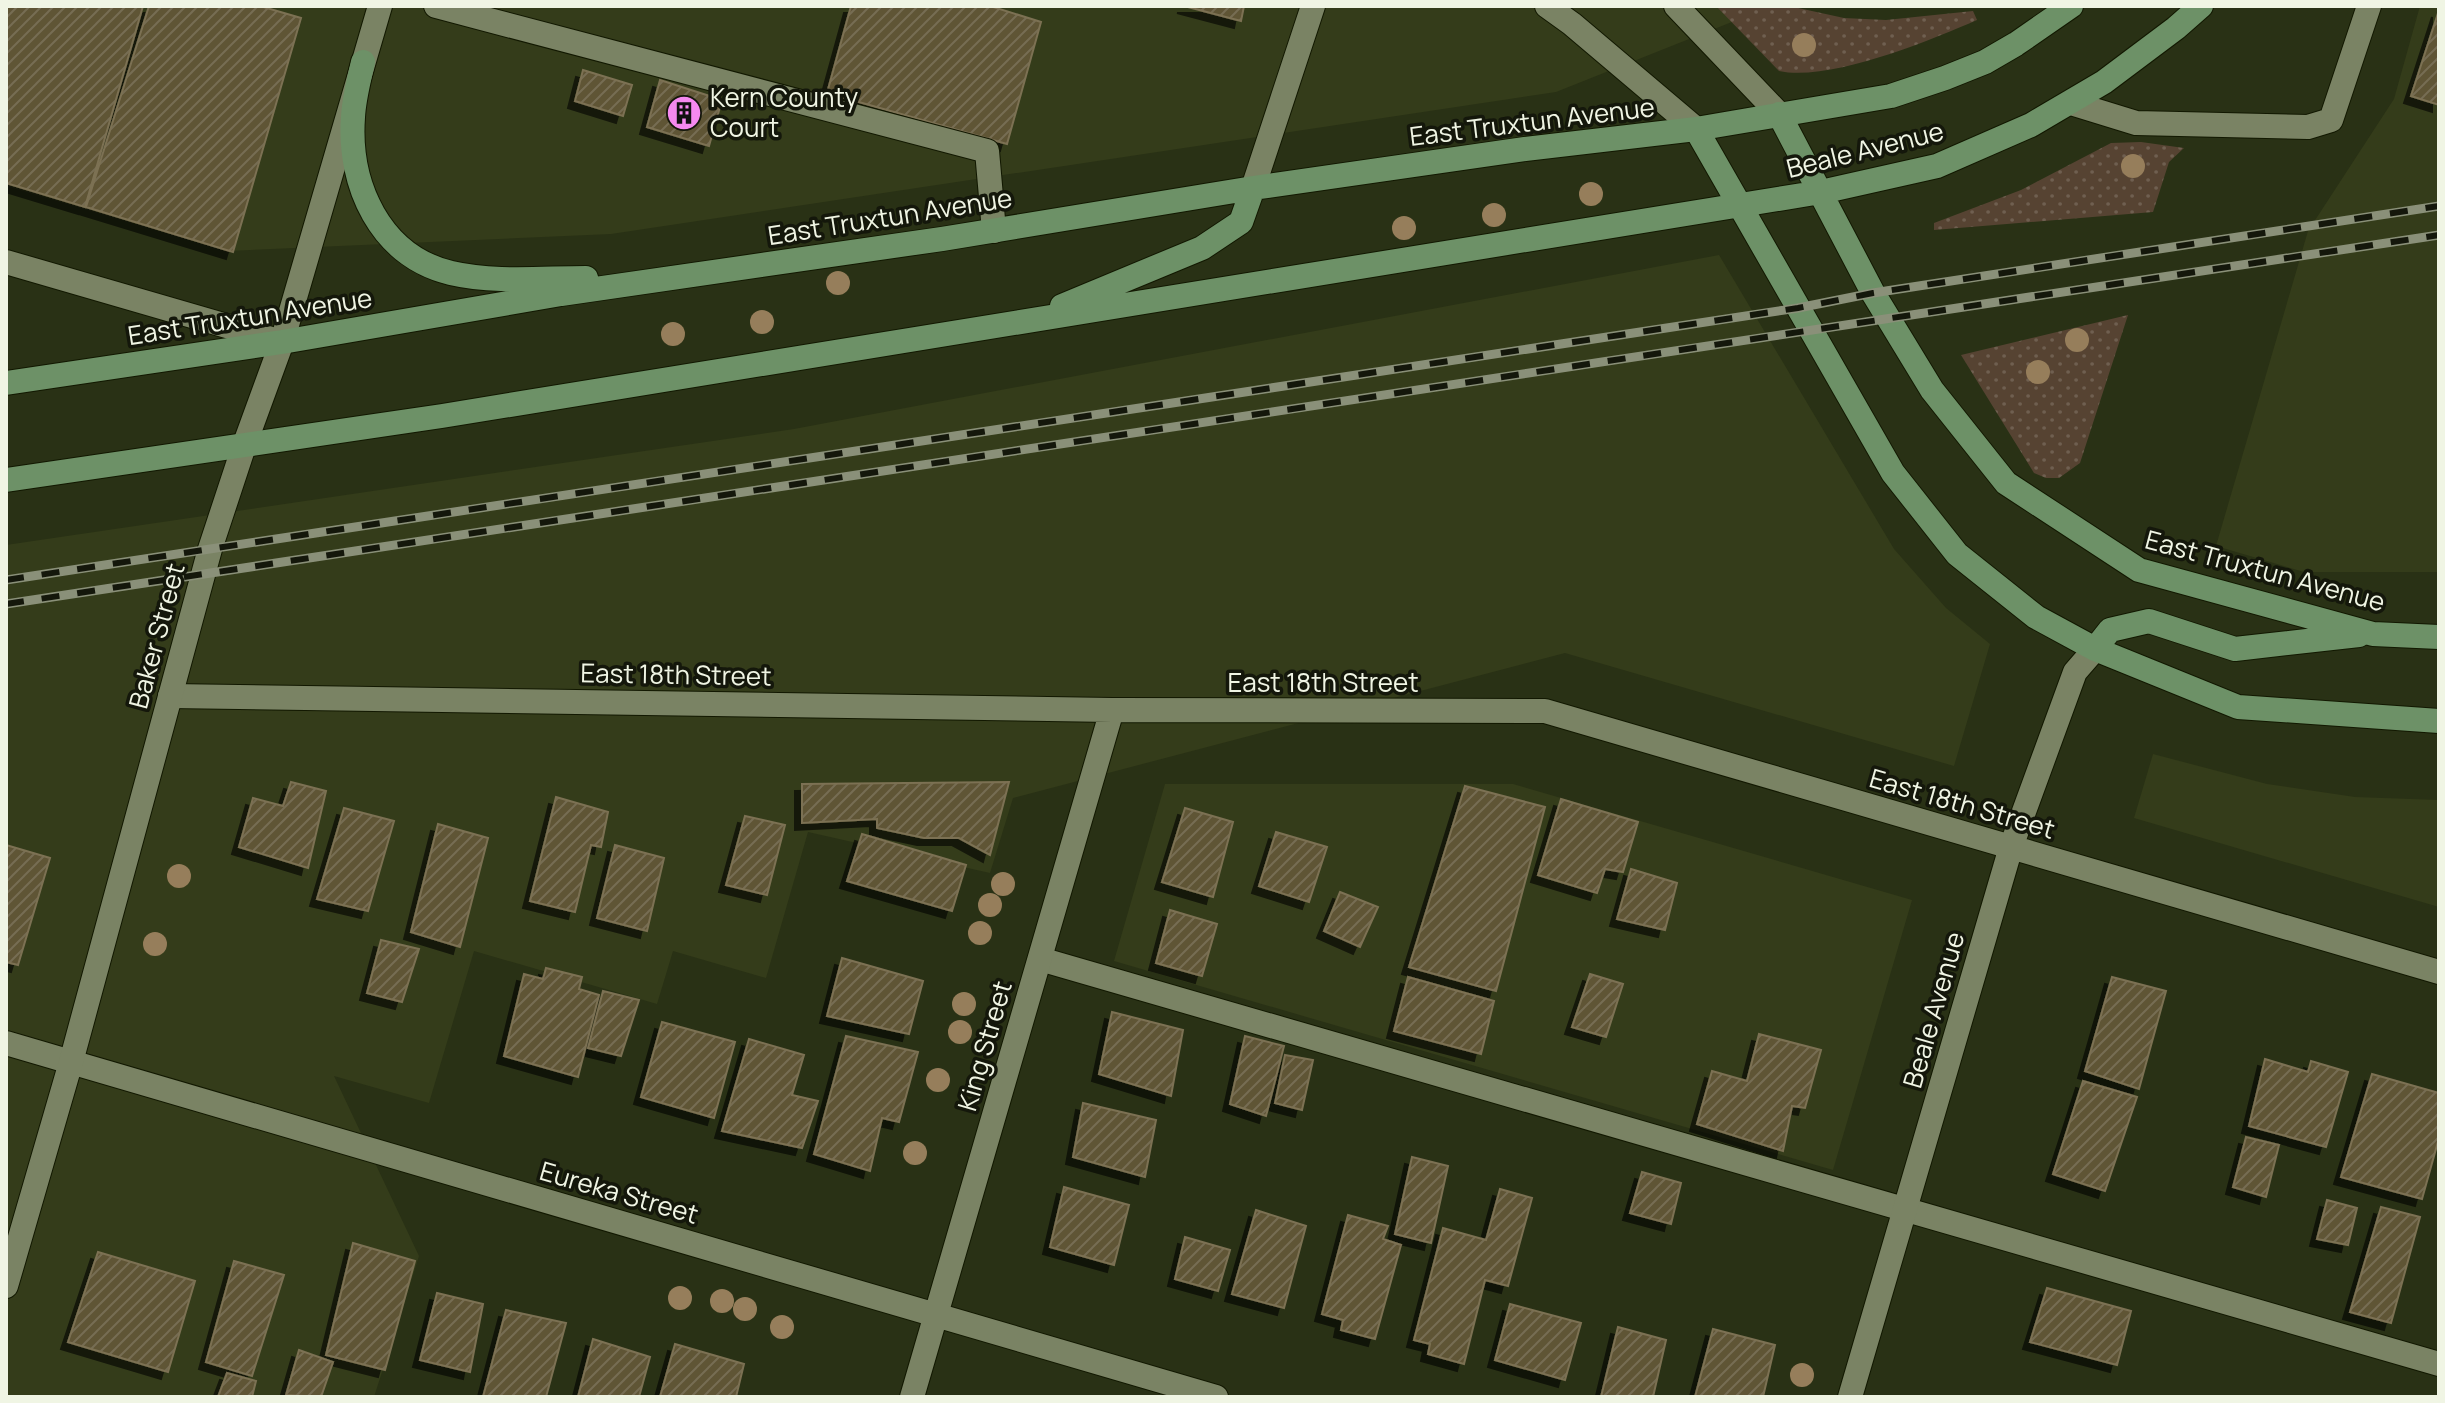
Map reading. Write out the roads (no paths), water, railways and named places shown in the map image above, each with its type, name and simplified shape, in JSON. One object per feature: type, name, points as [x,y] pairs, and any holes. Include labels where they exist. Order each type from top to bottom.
[{"type":"main road","name":"Beale Avenue","points":[[1696,129],[1891,96],[1945,78],[2006,50],[2071,6]]},
{"type":"main road","name":"Beale Avenue","points":[[1740,207],[1937,166],[2031,125],[2071,103],[2143,54],[2201,6]]},
{"type":"main road","points":[[363,62],[353,113],[356,172],[363,196],[374,216],[402,249],[424,263],[451,273],[475,276],[664,279]]},
{"type":"main road","name":"East Truxtun Avenue","points":[[1779,114],[1873,293],[1932,390],[2006,483],[2139,570],[2373,634],[2439,637]]},
{"type":"main road","points":[[1696,129],[1893,473],[1957,554],[2036,617],[2095,649],[2238,707],[2439,721]]},
{"type":"main road","name":"East Truxtun Avenue","points":[[6,383],[282,342],[664,279],[994,231],[1253,188],[1525,149],[1696,129]]},
{"type":"main road","points":[[1022,322],[1202,248],[1241,222],[1253,188]]},
{"type":"main road","points":[[6,480],[244,446],[1684,213],[1740,207]]},
{"type":"main road","points":[[2095,649],[2110,630],[2149,621],[2235,649],[2373,634]]},
{"type":"street","name":"Baker Street","points":[[6,1286],[71,1062],[210,549],[282,342],[380,6]]},
{"type":"street","points":[[436,6],[987,151],[994,231]]},
{"type":"street","points":[[1253,188],[1313,6]]},
{"type":"street","points":[[1547,6],[1696,129]]},
{"type":"street","points":[[1676,6],[1779,114]]},
{"type":"street","points":[[2071,103],[2136,123],[2308,127],[2331,120],[2369,6]]},
{"type":"street","points":[[6,262],[282,342]]},
{"type":"street","name":"Beale Avenue","points":[[1850,1397],[2011,847],[2075,672],[2095,649]]},
{"type":"street","name":"East 18th Street","points":[[170,696],[1112,710],[1545,711],[2439,972]]},
{"type":"street","name":"King Street","points":[[912,1397],[1112,710]]},
{"type":"street","points":[[1040,959],[2439,1364]]},
{"type":"street","name":"Eureka Street","points":[[6,1043],[1216,1397]]},
{"type":"railway","points":[[6,580],[1798,308],[1873,293],[2439,206]]},
{"type":"railway","points":[[6,604],[2439,235]]},
{"type":"place","name":"Kern County Court","points":[[684,113]]}]
